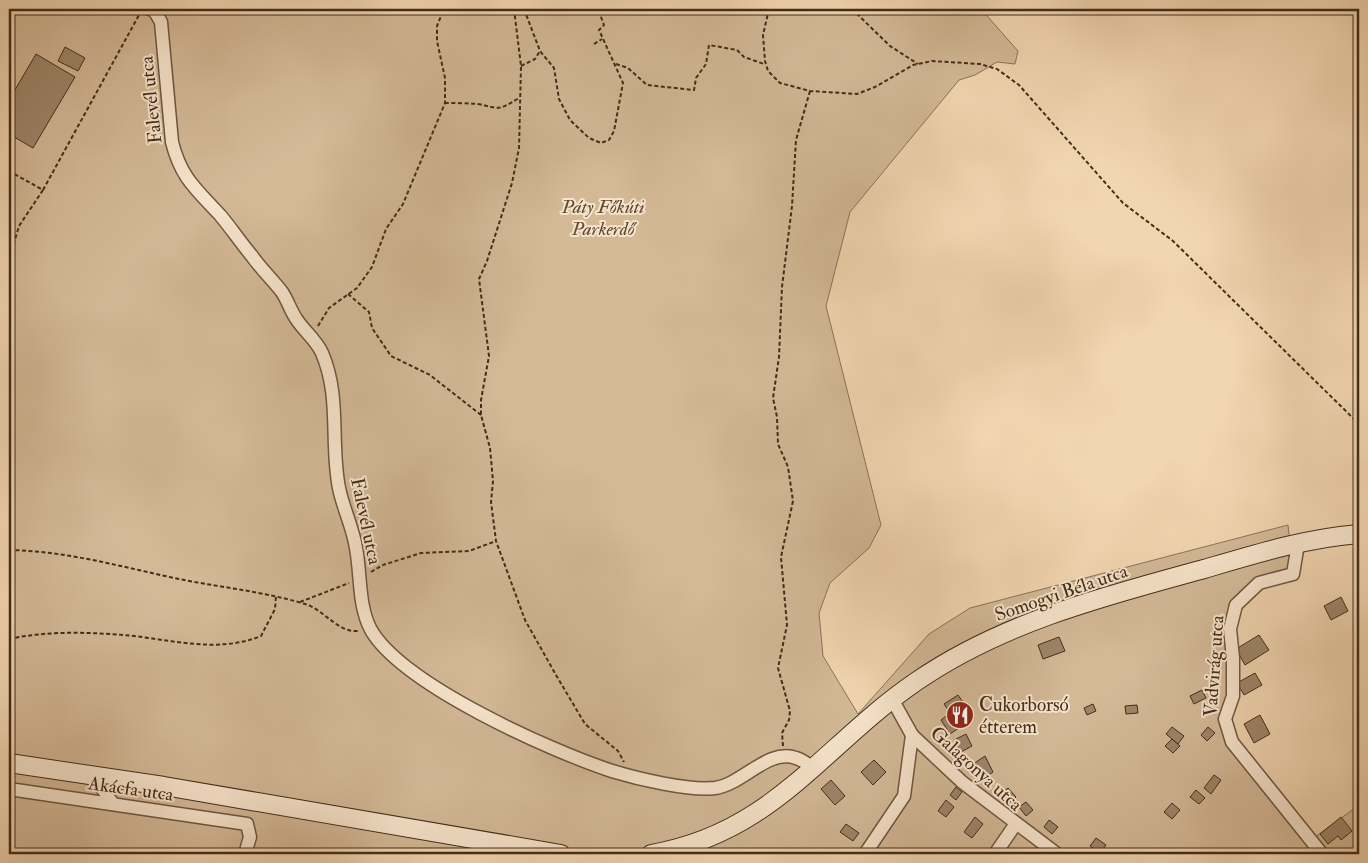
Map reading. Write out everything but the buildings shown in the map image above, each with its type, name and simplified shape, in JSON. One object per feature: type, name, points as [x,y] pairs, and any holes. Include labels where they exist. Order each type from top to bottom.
[{"type":"main road","name":"Somogyi Béla utca","points":[[651,854],[693,845],[721,834],[755,814],[814,769],[892,699],[952,659],[997,636],[1042,618],[1156,582],[1298,544],[1359,534]]},
{"type":"main road","points":[[9,763],[94,775],[561,854]]},
{"type":"street","name":"Falevél utca","points":[[149,9],[154,10],[161,22],[172,142],[177,160],[188,181],[222,217],[282,292],[297,320],[314,339],[322,354],[333,390],[339,488],[356,546],[364,612],[370,629],[384,648],[414,675],[470,706],[551,748],[632,777],[702,788],[716,788],[732,784],[769,761],[784,756]]},
{"type":"street","name":"Vadvirág utca","points":[[1298,544],[1294,574],[1259,583],[1236,605],[1230,629],[1234,658],[1233,696],[1225,719],[1232,742],[1322,854]]},
{"type":"street","name":"Galagonya utca","points":[[892,699],[912,735],[962,782],[1016,825],[995,854]]},
{"type":"street","points":[[865,854],[904,796],[912,735]]},
{"type":"street","points":[[784,756],[798,758],[814,769]]},
{"type":"street","points":[[94,775],[113,804]]},
{"type":"street","name":"Akácfa utca","points":[[9,788],[247,824],[250,837],[245,854]]},
{"type":"street","points":[[1016,825],[1057,854]]},
{"type":"path","points":[[9,260],[19,226],[43,190],[142,9]]},
{"type":"path","points":[[314,339],[322,318],[329,308],[357,288],[372,268],[386,228],[403,204],[445,103],[445,78],[437,41],[437,26],[444,9]]},
{"type":"path","points":[[514,9],[521,66],[519,148],[512,183],[487,261],[479,279],[488,356],[481,400],[481,416],[490,448],[493,481],[491,502],[496,541],[525,620],[556,675],[585,724],[618,751],[632,777]]},
{"type":"path","points":[[524,9],[540,51],[554,68],[559,99],[570,120],[589,138],[601,143],[609,140],[614,131],[617,110],[622,99],[623,83],[616,64],[602,39],[599,30],[604,25],[598,9]]},
{"type":"path","points":[[769,9],[763,35],[768,71],[780,83],[810,91],[857,94],[875,88],[918,64],[932,61],[980,64],[997,69],[1019,85],[1123,203],[1173,241],[1359,424]]},
{"type":"path","points":[[852,9],[890,46],[918,64]]},
{"type":"path","points":[[594,44],[602,39]]},
{"type":"path","points":[[616,64],[628,68],[647,85],[694,90],[696,78],[706,64],[709,45],[737,50],[744,57],[766,65]]},
{"type":"path","points":[[521,66],[535,59],[540,51]]},
{"type":"path","points":[[784,756],[782,733],[789,720],[790,710],[778,668],[787,625],[781,557],[793,501],[788,467],[778,444],[777,417],[773,398],[792,206],[796,140],[810,91]]},
{"type":"path","points":[[445,103],[478,104],[494,109],[506,106],[519,98]]},
{"type":"path","points":[[9,171],[43,190]]},
{"type":"path","points":[[348,294],[369,312],[372,328],[392,356],[430,375],[481,416]]},
{"type":"path","points":[[300,602],[360,579],[383,565],[421,553],[469,551],[496,541]]},
{"type":"path","points":[[9,550],[32,550],[106,561],[173,578],[276,596],[308,604],[349,630],[355,632],[370,629]]},
{"type":"path","points":[[9,638],[34,633],[123,635],[201,645],[231,642],[261,636],[275,609],[276,596]]},
{"type":"green space","name":"Páty Főkúti Parkerdő","points":[[9,9],[981,9],[1018,51],[1015,64],[997,62],[975,75],[959,80],[850,212],[826,306],[881,525],[869,548],[830,583],[819,613],[823,656],[858,714],[929,634],[970,608],[1288,525],[1293,574],[1259,583],[1236,605],[1233,658],[1225,719],[1232,742],[1311,840],[1359,805],[1359,854],[9,854]]},
{"type":"place","name":"Cukorborsó étterem","points":[[960,715]]}]
